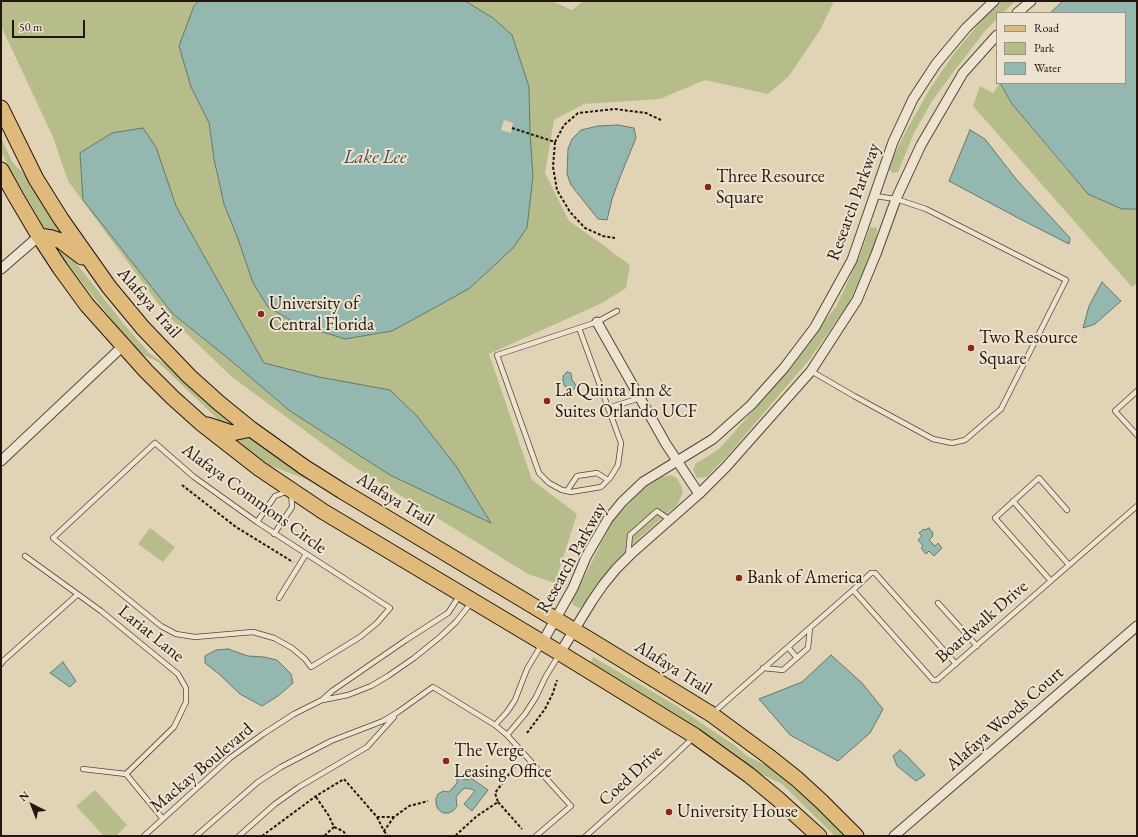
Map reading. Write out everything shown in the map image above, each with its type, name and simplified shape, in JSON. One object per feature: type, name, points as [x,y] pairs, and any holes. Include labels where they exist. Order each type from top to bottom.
[{"type":"main road","name":"Alafaya Trail","points":[[1,108],[36,179],[60,219],[93,266],[143,328],[189,376],[219,403],[251,429],[304,467],[711,714],[797,779],[856,836]]},
{"type":"main road","points":[[1,170],[39,236],[60,268],[88,305],[123,346],[167,392],[201,423],[260,469],[324,512],[560,653],[695,736],[750,775],[819,836]]},
{"type":"main road","points":[[39,236],[61,241],[93,266]]},
{"type":"main road","points":[[201,423],[232,433],[251,429]]},
{"type":"street","name":"Research Parkway","points":[[542,643],[573,588],[586,557],[608,519],[622,502],[643,482],[713,439],[750,406],[784,368],[815,326],[852,260],[893,142],[914,99],[936,64],[966,28],[994,1]]},
{"type":"street","points":[[1018,12],[1031,1]]},
{"type":"street","name":"Research Parkway","points":[[560,653],[603,585],[616,569],[699,494],[726,467],[811,370],[857,300],[876,254],[896,198],[921,145],[963,73],[996,36]]},
{"type":"street","points":[[1,269],[39,236]]},
{"type":"street","points":[[597,322],[677,461],[699,494]]},
{"type":"street","points":[[1,461],[123,346]]},
{"type":"street","name":"Alafaya Woods Court","points":[[894,836],[1137,626]]},
{"type":"lane","points":[[811,370],[854,396],[933,438],[952,443],[965,440],[1002,409],[1066,280],[926,209],[896,198],[875,196]]},
{"type":"lane","points":[[579,328],[621,443],[618,465],[608,480],[601,487],[571,492],[562,490],[549,483],[539,473],[497,355],[597,322],[617,311]]},
{"type":"lane","points":[[1137,391],[1115,411],[1137,435]]},
{"type":"lane","points":[[608,408],[640,398]]},
{"type":"lane","name":"Alafaya Commons Circle","points":[[155,443],[194,477],[257,522],[390,608],[377,623],[360,637],[311,667],[292,648],[274,638],[253,632],[195,637],[176,634],[162,626],[53,538],[155,443]]},
{"type":"lane","points":[[567,491],[576,476],[597,473],[608,480]]},
{"type":"lane","points":[[1051,581],[994,518],[1039,478],[1067,510]]},
{"type":"lane","points":[[257,522],[275,496],[290,490],[292,506],[274,534]]},
{"type":"lane","points":[[1013,501],[1069,565]]},
{"type":"lane","name":"Boardwalk Drive","points":[[853,590],[933,680],[937,680],[1137,506]]},
{"type":"lane","points":[[628,558],[630,534],[657,511],[670,520]]},
{"type":"lane","points":[[279,598],[306,554]]},
{"type":"lane","name":"Lariat Lane","points":[[25,556],[101,612],[178,674],[186,688],[186,702],[174,727],[126,774]]},
{"type":"lane","points":[[711,714],[853,590],[870,573],[875,573],[956,664]]},
{"type":"lane","points":[[1,664],[77,595]]},
{"type":"lane","name":"Mackay Boulevard","points":[[144,836],[230,758],[294,714],[322,700],[332,691],[448,613],[466,597]]},
{"type":"lane","name":"Mackay Boulevard","points":[[322,700],[348,695],[371,686],[414,658],[456,622],[466,597]]},
{"type":"lane","points":[[938,604],[977,646]]},
{"type":"lane","points":[[764,668],[783,670],[797,658],[808,648],[810,628]]},
{"type":"lane","points":[[495,725],[507,712],[515,700],[528,669],[542,643]]},
{"type":"lane","points":[[788,647],[797,658]]},
{"type":"lane","points":[[507,735],[525,714],[536,697],[546,676],[560,653]]},
{"type":"lane","points":[[196,836],[258,782],[281,767],[331,741],[383,721],[433,687],[495,725],[507,735],[571,806],[536,836]]},
{"type":"lane","points":[[239,836],[275,804],[299,787],[367,747],[398,712]]},
{"type":"lane","name":"Coed Drive","points":[[586,836],[695,736]]},
{"type":"lane","points":[[83,769],[126,774],[164,819]]},
{"type":"path","points":[[615,238],[603,236],[585,228],[570,212],[557,190],[553,167],[555,142],[564,125],[578,113],[615,108],[646,113],[661,120]]},
{"type":"path","points":[[512,128],[555,142]]},
{"type":"path","points":[[182,485],[236,526],[294,563]]},
{"type":"path","points":[[527,733],[545,709],[558,680]]},
{"type":"path","points":[[516,765],[495,793],[498,802],[522,828]]},
{"type":"path","points":[[262,836],[316,796],[344,779],[377,817],[388,836]]},
{"type":"path","points":[[316,796],[334,827],[343,831],[347,836]]},
{"type":"path","points":[[384,836],[384,831],[394,816],[409,806],[428,802]]},
{"type":"path","points":[[456,836],[456,834],[477,816],[498,802]]},
{"type":"path","points":[[377,817],[394,816]]},
{"type":"path","points":[[324,836],[334,827]]},
{"type":"green space","name":"University of Central Florida","points":[[1,1],[552,1],[572,10],[583,1],[834,1],[820,30],[789,76],[768,94],[705,80],[660,99],[584,104],[554,120],[545,173],[569,221],[630,265],[626,288],[602,303],[489,354],[532,480],[577,514],[555,583],[528,574],[350,464],[232,377],[165,313],[68,181],[53,137],[1,26]]},
{"type":"green space","points":[[1001,1],[1015,1],[1004,12],[996,12],[996,20],[985,31],[932,101],[914,133],[898,172],[892,173],[888,168],[906,131],[931,87],[956,51],[989,12]]},
{"type":"green space","points":[[1001,84],[1012,104],[1066,169],[1122,209],[1137,209],[1137,283],[1132,287],[973,106],[980,86],[993,93]]},
{"type":"green space","points":[[1,138],[13,163],[28,178],[62,237],[47,233],[1,151]]},
{"type":"green space","points":[[870,227],[877,228],[876,243],[849,303],[809,360],[728,455],[707,477],[697,478],[693,470],[696,463],[720,448],[796,360],[837,305],[861,253]]},
{"type":"green space","points":[[54,242],[66,250],[123,323],[149,353],[172,368],[238,428],[225,426],[158,362],[138,352],[67,264]]},
{"type":"green space","points":[[250,437],[311,481],[266,464],[233,439]]},
{"type":"green space","points":[[671,475],[677,478],[683,493],[677,505],[639,538],[613,564],[583,606],[579,608],[573,605],[572,601],[613,520],[642,490],[661,477]]},
{"type":"green space","points":[[150,528],[175,547],[163,562],[138,544]]},
{"type":"green space","points":[[593,657],[675,705],[749,757],[770,767],[819,810],[844,836],[835,836],[782,784],[759,773],[730,750],[671,711],[591,662]]},
{"type":"green space","points":[[95,790],[127,825],[116,836],[104,836],[76,806]]},
{"type":"water","name":"Lake Lee","points":[[199,1],[465,1],[493,18],[512,35],[529,87],[533,176],[527,228],[513,248],[470,288],[392,331],[345,339],[297,324],[268,307],[253,283],[224,204],[214,159],[209,123],[191,87],[179,46],[194,6]]},
{"type":"water","points":[[1063,1],[1137,1],[1137,209],[1122,209],[1088,194],[1012,104],[1001,84],[1126,84],[1126,12],[1051,12]]},
{"type":"water","points":[[618,125],[634,128],[636,138],[612,199],[607,220],[598,219],[571,185],[567,174],[568,149],[572,139],[581,130],[598,126]]},
{"type":"water","points":[[143,128],[156,147],[176,206],[264,363],[319,377],[390,390],[416,415],[456,466],[491,523],[390,475],[290,411],[173,314],[83,200],[80,153],[112,133]]},
{"type":"water","points":[[970,130],[985,139],[1016,179],[1070,238],[1069,244],[949,181]]},
{"type":"water","points":[[1102,282],[1121,301],[1095,324],[1083,328],[1089,306]]},
{"type":"water","points":[[567,372],[571,373],[572,380],[576,385],[573,390],[567,389],[563,383],[563,376]]},
{"type":"water","points":[[929,528],[933,533],[933,536],[929,540],[935,546],[938,543],[942,548],[934,556],[929,551],[926,554],[921,548],[923,546],[918,540],[922,536],[919,533],[924,529]]},
{"type":"water","points":[[228,649],[248,656],[277,660],[291,674],[293,683],[278,696],[262,706],[240,694],[205,663],[205,656],[216,650]]},
{"type":"water","points":[[831,655],[862,683],[883,709],[870,733],[838,761],[790,735],[759,699],[802,682]]},
{"type":"water","points":[[63,662],[76,681],[70,687],[50,673]]},
{"type":"water","points":[[900,750],[925,775],[916,781],[897,766],[893,756]]},
{"type":"water","points":[[459,777],[466,780],[471,778],[488,790],[472,811],[464,804],[475,791],[465,788],[456,797],[457,806],[454,810],[449,813],[443,813],[438,809],[436,798],[438,794],[443,791],[449,792],[457,783],[457,779]]},
{"type":"pier","points":[[504,120],[513,123],[511,133],[501,130]]},
{"type":"place","name":"Three Resource Square","points":[[708,187]]},
{"type":"place","name":"University of Central Florida","points":[[261,314]]},
{"type":"place","name":"Two Resource Square","points":[[971,348]]},
{"type":"place","name":"La Quinta Inn & Suites Orlando UCF","points":[[547,401]]},
{"type":"place","name":"Bank of America","points":[[739,578]]},
{"type":"place","name":"The Verge Leasing Office","points":[[446,761]]},
{"type":"place","name":"University House","points":[[669,812]]}]
